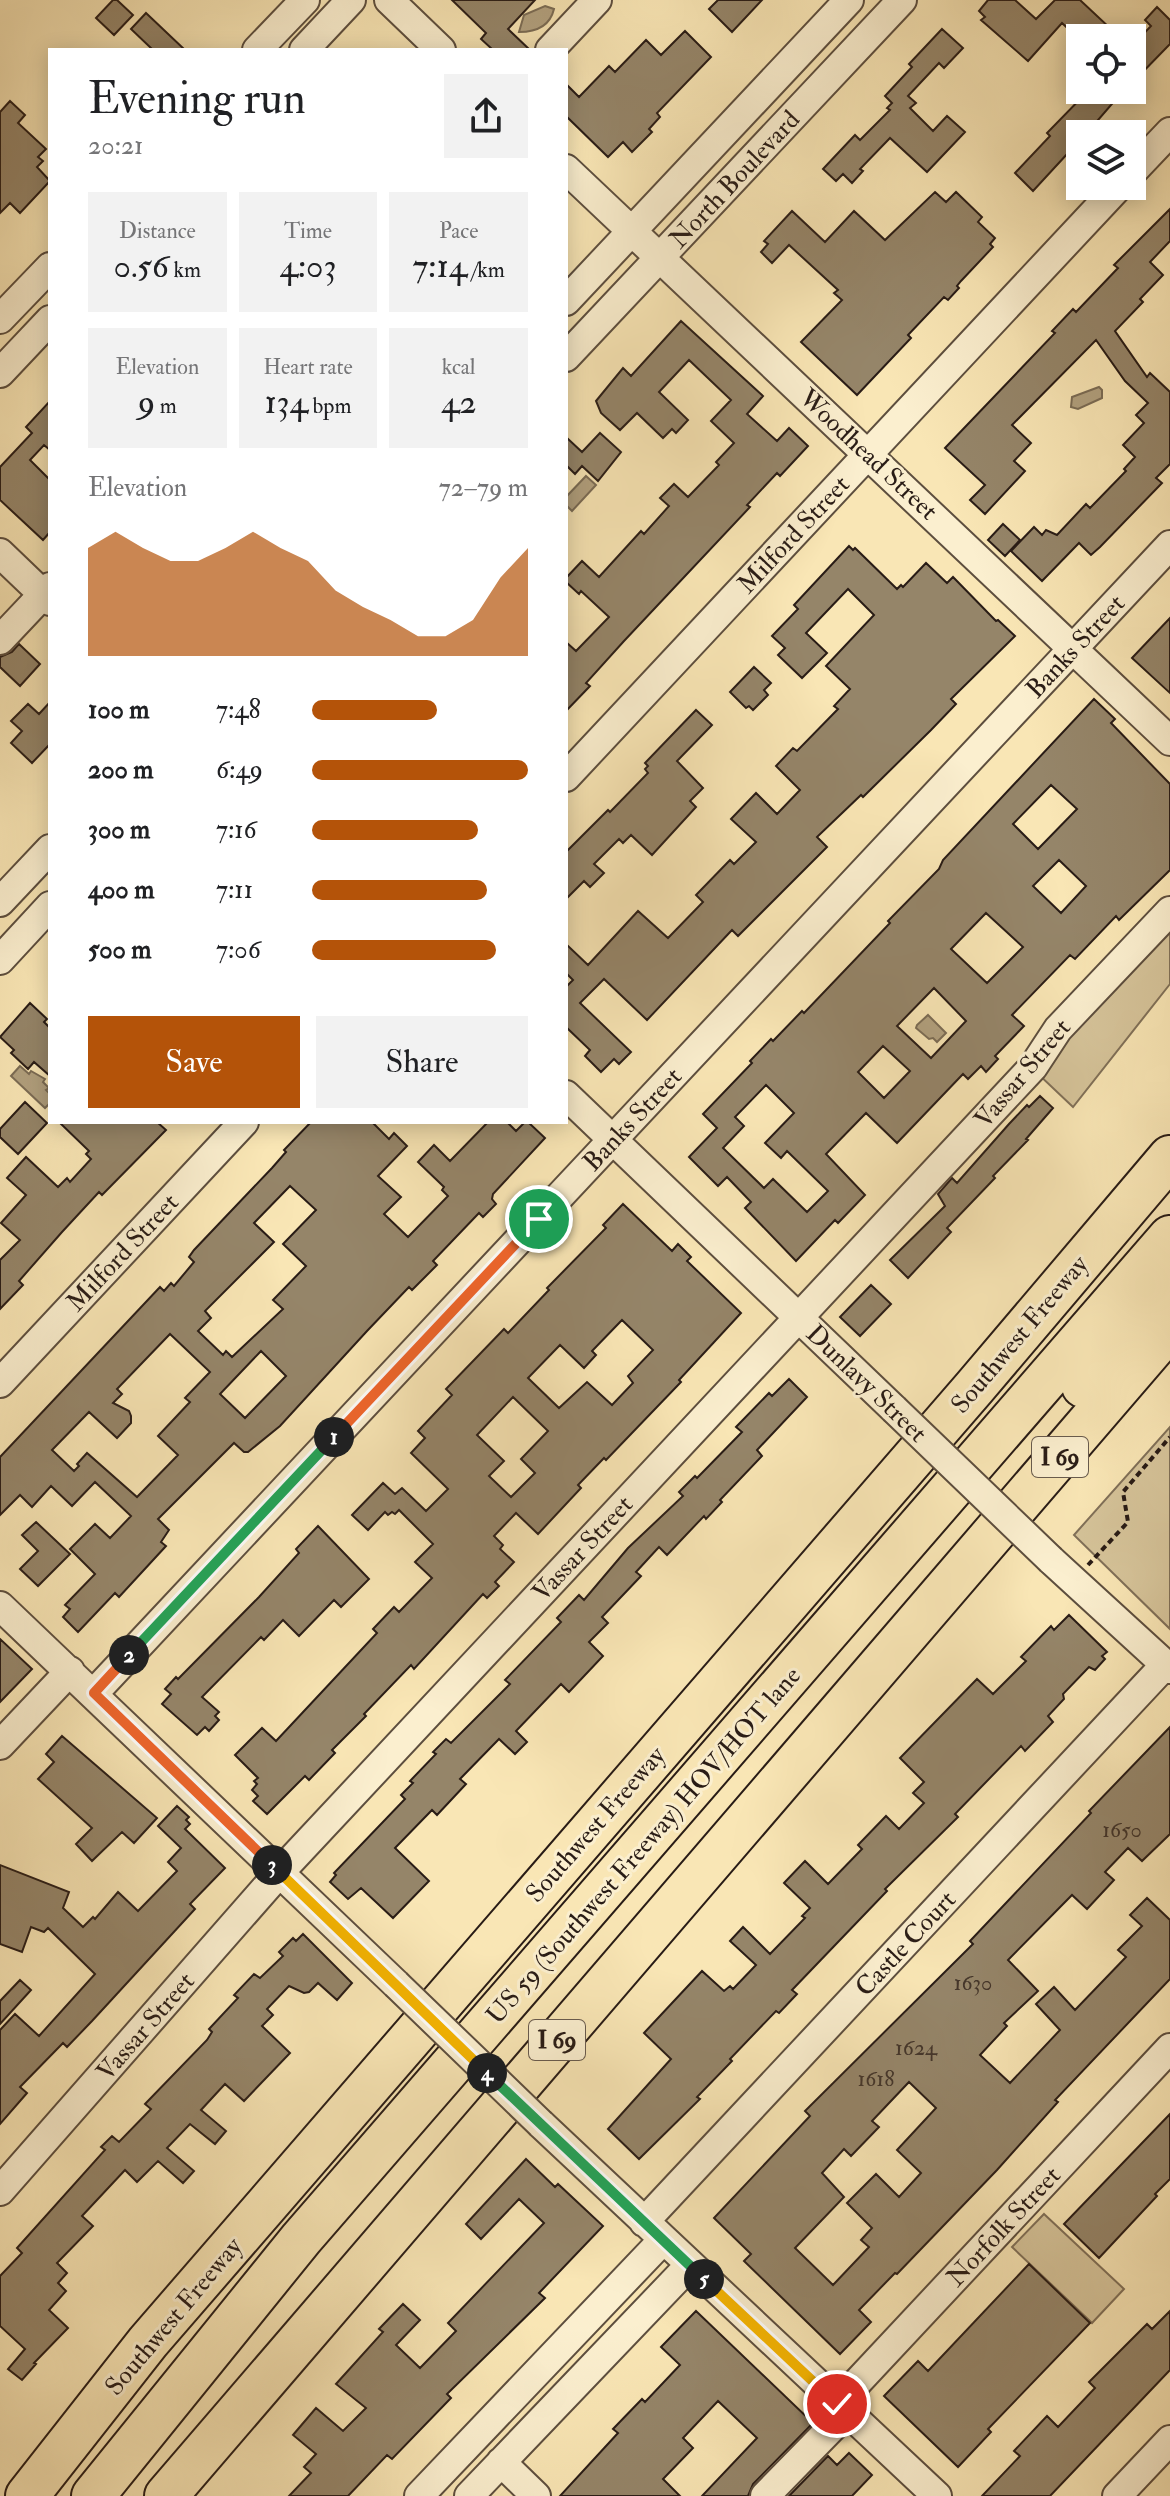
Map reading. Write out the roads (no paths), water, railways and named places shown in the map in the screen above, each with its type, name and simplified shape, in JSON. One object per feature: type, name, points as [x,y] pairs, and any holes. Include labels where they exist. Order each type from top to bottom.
[{"type":"highway","name":"Southwest Freeway","points":[[27,2496],[148,2342],[974,1388],[1170,1157]]},
{"type":"highway","points":[[974,1388],[1065,1329],[1170,1215]]},
{"type":"highway","name":"US 59 (Southwest Freeway) HOV/HOT lane","points":[[93,2496],[311,2227],[1170,1237]]},
{"type":"highway","points":[[950,1586],[1014,1471],[1170,1280]]},
{"type":"highway","name":"I 69","points":[[166,2496],[1170,1328]]},
{"type":"street","points":[[259,48],[305,0]]},
{"type":"street","points":[[306,48],[351,0]]},
{"type":"street","points":[[389,0],[439,48]]},
{"type":"street","points":[[552,48],[597,0]]},
{"type":"street","name":"North Boulevard","points":[[568,299],[849,0]]},
{"type":"street","name":"North Boulevard","points":[[568,355],[902,0]]},
{"type":"street","points":[[1146,157],[1170,132]]},
{"type":"street","name":"Woodhead Street","points":[[568,171],[1170,741]]},
{"type":"street","name":"Milford Street","points":[[568,775],[1106,200]]},
{"type":"street","points":[[0,319],[48,269]]},
{"type":"street","points":[[0,373],[48,322]]},
{"type":"street","name":"Banks Street","points":[[94,1693],[1170,545]]},
{"type":"street","points":[[0,553],[48,594],[0,640]]},
{"type":"street","points":[[0,902],[48,851]]},
{"type":"street","points":[[0,960],[48,908]]},
{"type":"street","name":"Vassar Street","points":[[0,2191],[280,1872],[1033,1067],[1058,1029],[1170,911]]},
{"type":"street","name":"Dunlavy Street","points":[[568,1097],[1073,1581],[1167,1667]]},
{"type":"street","name":"Milford Street","points":[[0,1383],[242,1124]]},
{"type":"street","points":[[0,1606],[541,2124],[937,2496]]},
{"type":"street","name":"Castle Court","points":[[419,2496],[654,2231],[1167,1667]]},
{"type":"street","points":[[0,1745],[70,1671]]},
{"type":"street","name":"Norfolk Street","points":[[765,2496],[1170,2048]]},
{"type":"street","points":[[469,2496],[690,2265]]},
{"type":"street","points":[[1117,2496],[1170,2440]]},
{"type":"street","points":[[501,2462],[536,2496]]}]
